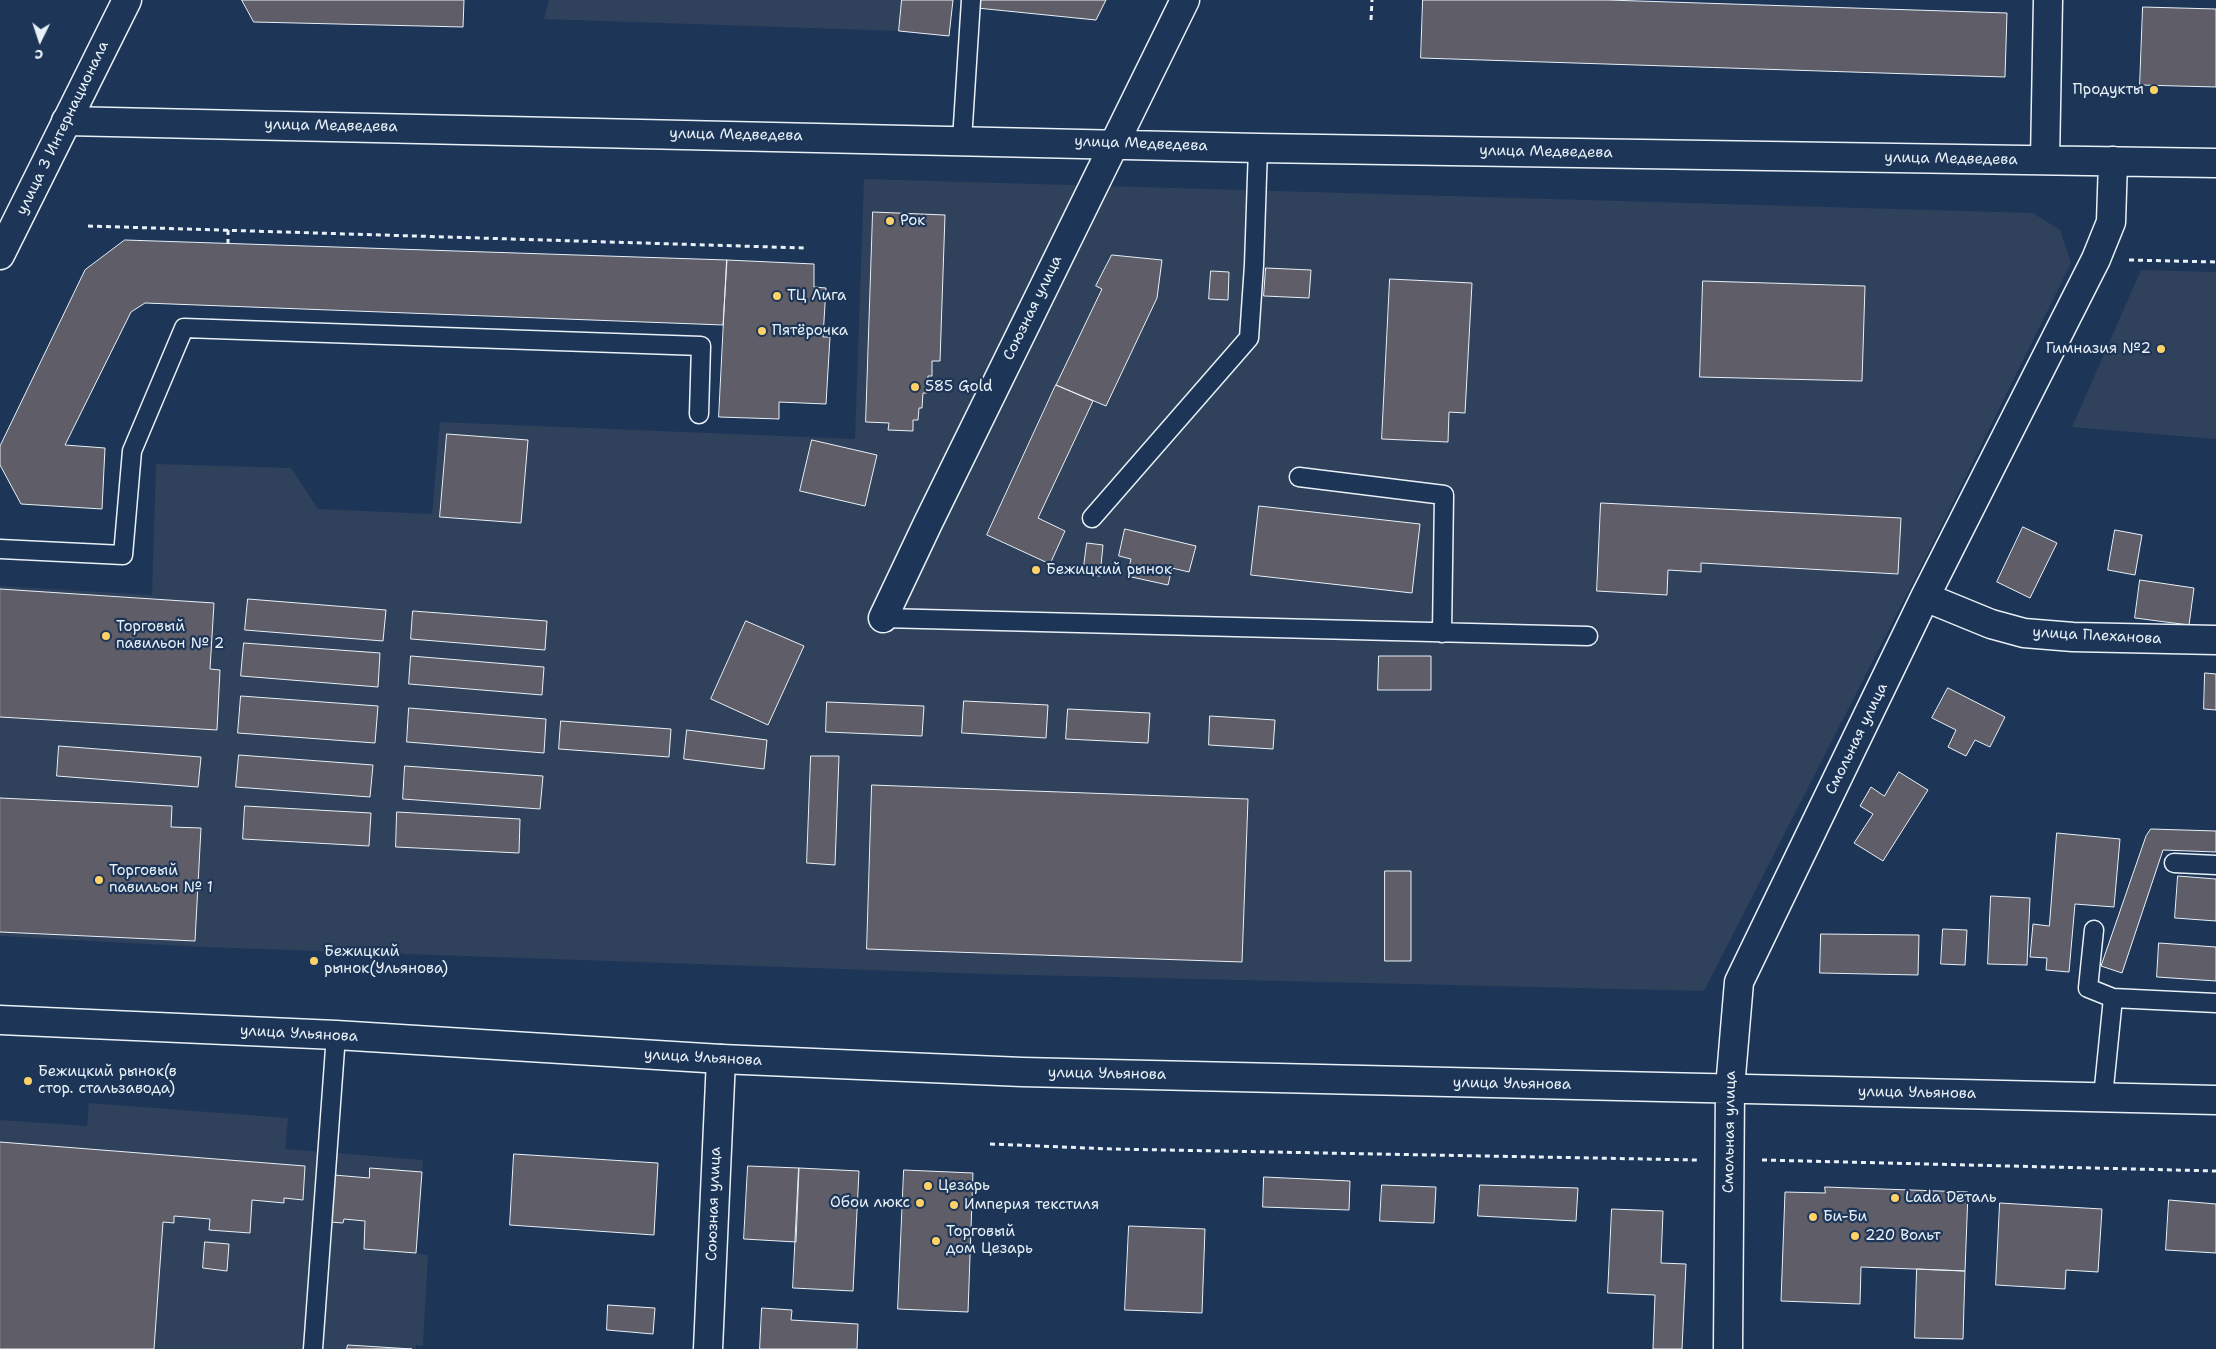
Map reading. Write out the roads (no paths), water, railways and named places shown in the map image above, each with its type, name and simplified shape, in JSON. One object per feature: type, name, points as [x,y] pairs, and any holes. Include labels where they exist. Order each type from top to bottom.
[{"type":"street","name":"улица 3 Интернационала","points":[[0,255],[127,0]]},
{"type":"street","name":"Союзная улица","points":[[884,618],[928,523],[1185,0]]},
{"type":"street","points":[[2045,160],[2048,0]]},
{"type":"street","name":"улица Медведева","points":[[66,121],[1115,143],[1258,148],[2216,163]]},
{"type":"street","name":"Смольная улица","points":[[1728,1349],[1730,1088],[1739,982],[1925,597],[2096,259],[2111,222],[2113,161]]},
{"type":"street","name":"улица Плеханова","points":[[1925,597],[1991,624],[2024,632],[2073,637],[2216,640]]},
{"type":"street","name":"улица Ульянова","points":[[0,1020],[336,1035],[721,1060],[1022,1072],[2216,1100]]},
{"type":"street","name":"Союзная улица","points":[[708,1349],[721,1060]]},
{"type":"lane","points":[[962,140],[971,0]]},
{"type":"lane","points":[[1092,518],[1249,338],[1258,148]]},
{"type":"lane","points":[[0,549],[123,555],[132,451],[184,328],[700,346],[699,414]]},
{"type":"lane","points":[[1299,477],[1444,494],[1442,633]]},
{"type":"lane","points":[[884,618],[1588,636]]},
{"type":"lane","points":[[2174,863],[2216,866]]},
{"type":"lane","points":[[2094,930],[2088,988],[2113,998],[2216,1004]]},
{"type":"lane","points":[[2103,1097],[2113,998]]},
{"type":"lane","points":[[313,1349],[336,1035]]},
{"type":"place","name":"Продукты","points":[[2154,90]]},
{"type":"place","name":"Рок","points":[[890,221]]},
{"type":"place","name":"ТЦ Лига","points":[[777,296]]},
{"type":"place","name":"Пятёрочка","points":[[762,331]]},
{"type":"place","name":"Гимназия №2","points":[[2161,349]]},
{"type":"place","name":"585 Gold","points":[[915,387]]},
{"type":"place","name":"Бежицкий рынок","points":[[1036,570]]},
{"type":"place","name":"Торговый павильон № 2","points":[[106,636]]},
{"type":"place","name":"Торговый павильон № 1","points":[[99,880]]},
{"type":"place","name":"Бежицкий рынок(Ульянова)","points":[[314,961]]},
{"type":"place","name":"Бежицкий рынок(в стор. стальзавода)","points":[[28,1081]]},
{"type":"place","name":"Цезарь","points":[[928,1186]]},
{"type":"place","name":"Lada Dеталь","points":[[1895,1198]]},
{"type":"place","name":"Обои люкс","points":[[920,1203]]},
{"type":"place","name":"Империя текстиля","points":[[954,1205]]},
{"type":"place","name":"Би-Би","points":[[1813,1217]]},
{"type":"place","name":"220 Вольт","points":[[1855,1236]]},
{"type":"place","name":"Торговый дом Цезарь","points":[[936,1241]]}]
